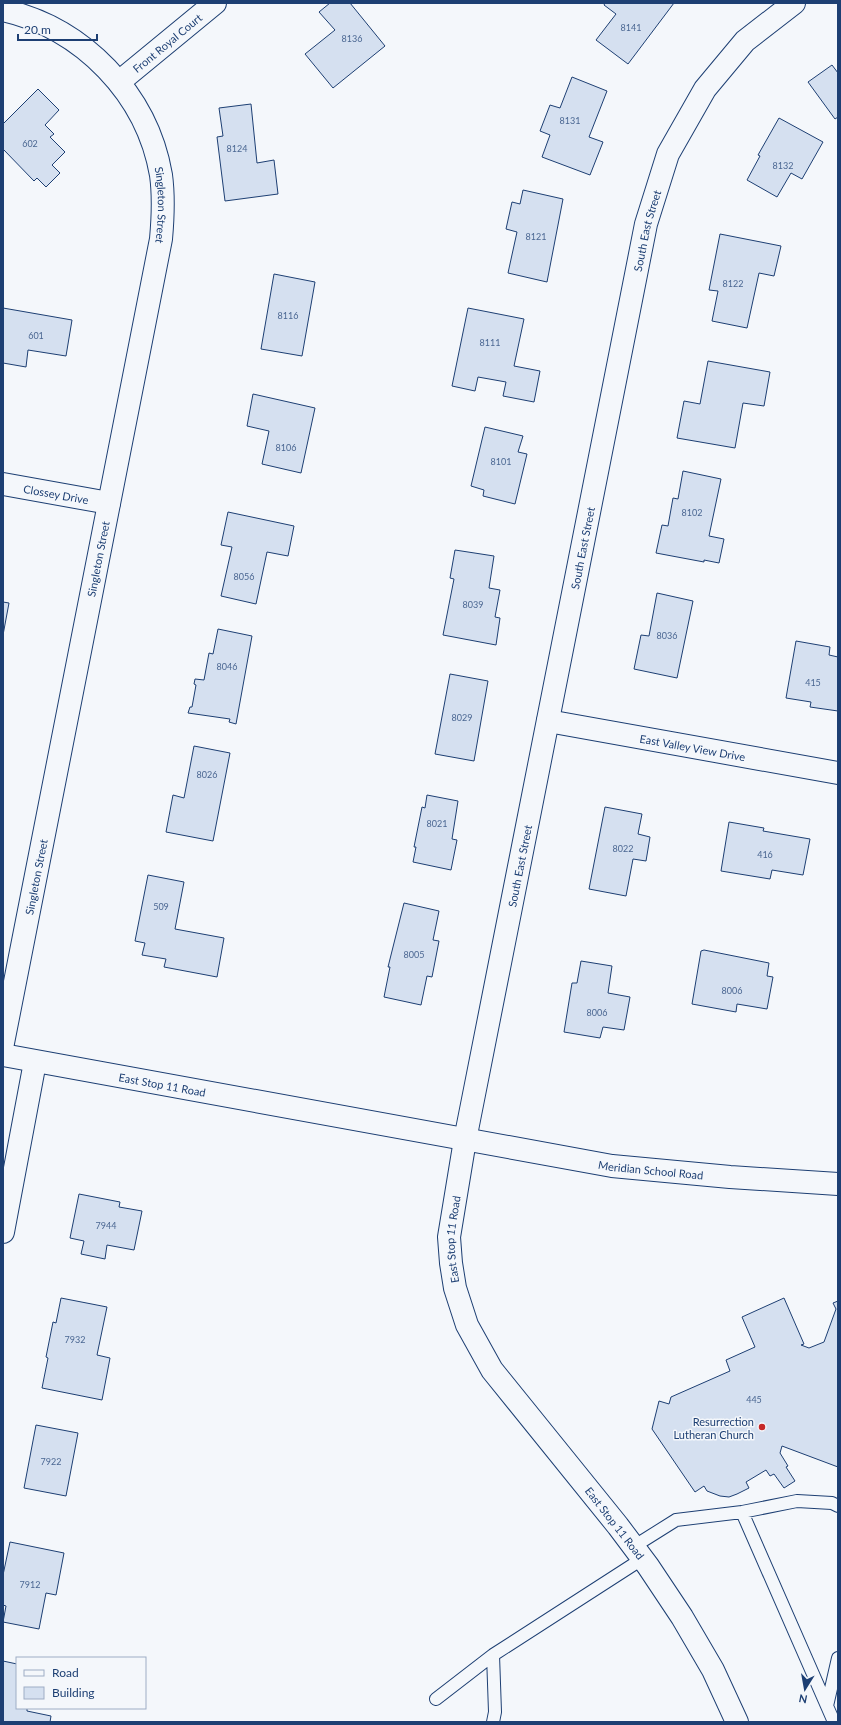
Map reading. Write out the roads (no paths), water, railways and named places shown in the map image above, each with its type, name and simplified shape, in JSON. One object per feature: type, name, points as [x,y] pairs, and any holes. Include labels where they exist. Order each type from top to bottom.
[{"type":"street","name":"Front Royal Court","points":[[119,82],[215,3]]},
{"type":"street","name":"South East Street","points":[[465,1140],[646,224],[668,154],[705,89],[745,41],[794,3]]},
{"type":"street","name":"Singleton Street","points":[[3,10],[48,25],[71,38],[101,62],[119,82],[134,103],[145,125],[154,149],[161,181],[163,213],[161,239],[3,1043]]},
{"type":"street","name":"Clossey Drive","points":[[3,484],[109,503]]},
{"type":"street","name":"East Valley View Drive","points":[[548,721],[838,773]]},
{"type":"street","name":"East Stop 11 Road","points":[[3,1055],[465,1140],[449,1237],[450,1263],[455,1288],[467,1325],[492,1370],[618,1526],[638,1553],[686,1624],[713,1670],[737,1722]]},
{"type":"street","points":[[3,1232],[35,1062]]},
{"type":"street","name":"Meridian School Road","points":[[465,1140],[612,1166],[730,1178],[838,1184]]},
{"type":"lane","points":[[436,1699],[493,1655],[638,1553],[676,1520],[742,1512],[797,1501],[832,1503],[838,1506]]},
{"type":"lane","points":[[742,1512],[834,1722]]},
{"type":"lane","points":[[493,1655],[495,1712],[493,1722]]},
{"type":"lane","points":[[827,1706],[838,1658]]},
{"type":"place","name":"Resurrection Lutheran Church","points":[[762,1427]]}]
